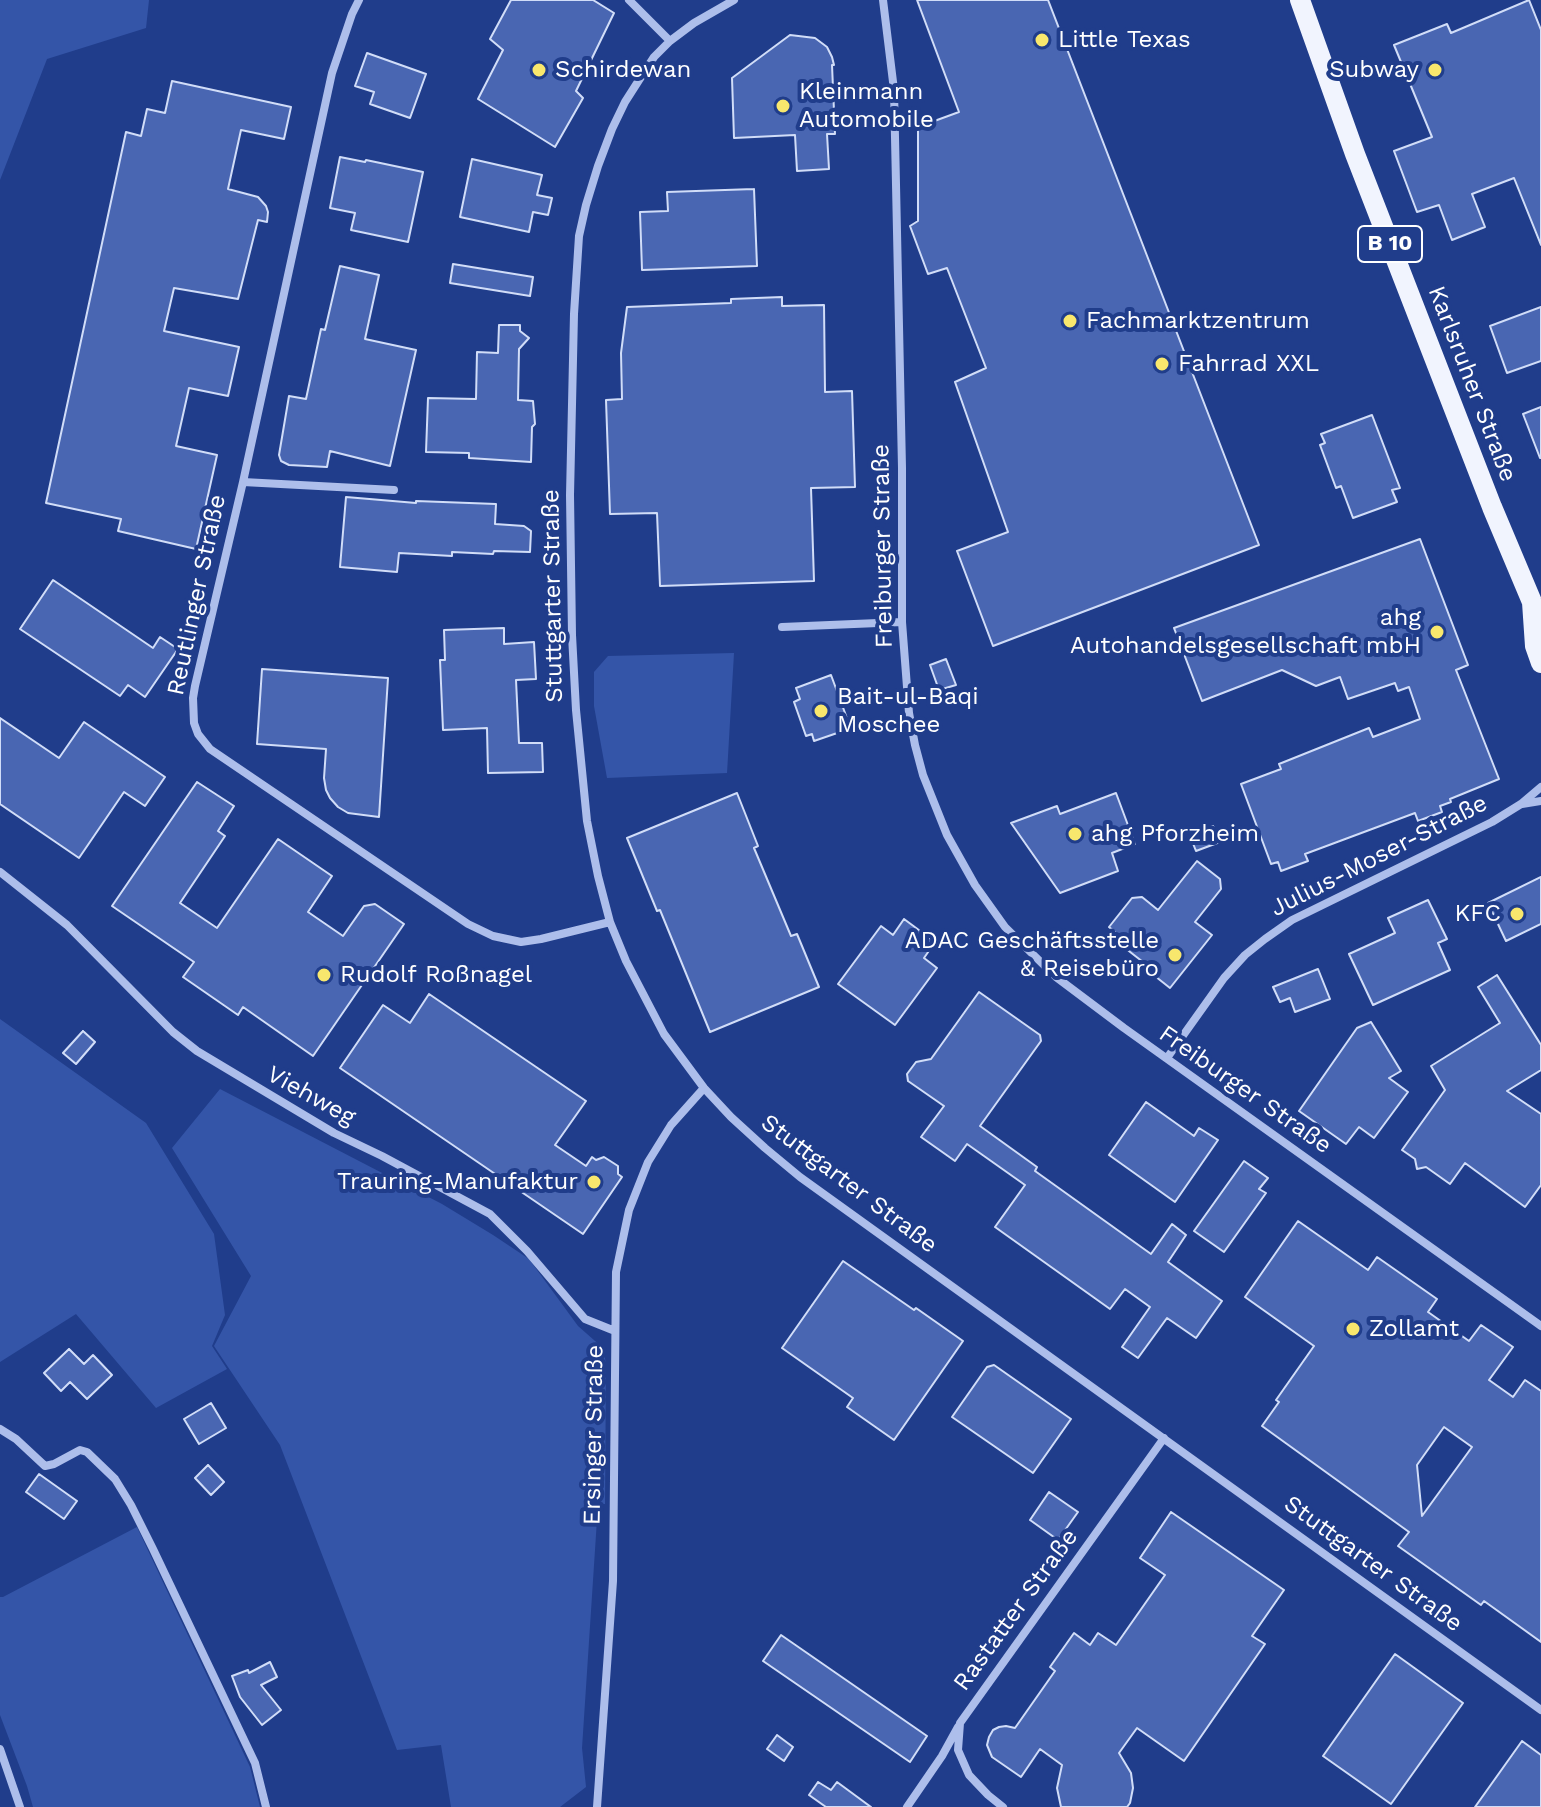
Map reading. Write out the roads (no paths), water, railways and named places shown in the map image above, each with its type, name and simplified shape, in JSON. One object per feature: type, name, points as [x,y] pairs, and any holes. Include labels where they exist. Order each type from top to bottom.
[{"type":"main road","name":"Karlsruher Straße","points":[[1299,1],[1492,507],[1537,609],[1535,646],[1541,663]]},
{"type":"street","name":"Reutlinger Straße","points":[[359,0],[332,73],[193,698],[194,723],[210,749],[228,762],[468,924],[493,936],[531,941],[610,922]]},
{"type":"street","points":[[629,0],[670,41]]},
{"type":"street","name":"Stuttgarter Straße","points":[[734,0],[694,23],[654,57],[612,129],[586,205],[579,236],[570,495],[576,710],[587,821],[610,922],[626,961],[656,1022],[704,1088],[731,1117],[800,1177],[1541,1710]]},
{"type":"street","name":"Freiburger Straße","points":[[883,0],[894,90],[902,622],[909,713],[923,775],[961,862],[999,919],[1031,954],[1082,998],[1541,1326]]},
{"type":"street","points":[[243,482],[394,490]]},
{"type":"street","points":[[782,627],[902,622]]},
{"type":"street","name":"Julius-Moser-Straße","points":[[1167,1058],[1224,978],[1265,939],[1292,920],[1492,822],[1541,787]]},
{"type":"street","name":"Julius-Moser-Straße","points":[[1521,804],[1541,801]]},
{"type":"street","name":"Viehweg","points":[[0,872],[67,925],[173,1032],[197,1051],[334,1133],[490,1214],[527,1251],[585,1319],[615,1331]]},
{"type":"street","name":"Ersinger Straße","points":[[597,1807],[613,1581],[616,1272],[635,1195],[658,1145],[686,1106],[704,1088]]},
{"type":"street","points":[[0,1429],[16,1439],[45,1466],[80,1450],[92,1455],[115,1479],[153,1549],[255,1763],[266,1807]]},
{"type":"street","name":"Rastatter Straße","points":[[1003,1807],[969,1775],[958,1750],[960,1723],[1164,1438]]},
{"type":"street","points":[[907,1807],[960,1723]]},
{"type":"street","points":[[0,1749],[20,1807]]},
{"type":"place","name":"Little Texas","points":[[1042,40]]},
{"type":"place","name":"Schirdewan","points":[[539,70]]},
{"type":"place","name":"Subway","points":[[1435,70]]},
{"type":"place","name":"Kleinmann Automobile","points":[[783,106]]},
{"type":"place","name":"Fachmarktzentrum","points":[[1070,321]]},
{"type":"place","name":"Fahrrad XXL","points":[[1162,364]]},
{"type":"place","name":"ahg Autohandelsgesellschaft mbH","points":[[1437,632]]},
{"type":"place","name":"Bait-ul-Baqi Moschee","points":[[821,711]]},
{"type":"place","name":"ahg Pforzheim","points":[[1075,834]]},
{"type":"place","name":"KFC","points":[[1517,914]]},
{"type":"place","name":"ADAC Geschäftsstelle & Reisebüro","points":[[1175,955]]},
{"type":"place","name":"Rudolf Roßnagel","points":[[324,975]]},
{"type":"place","name":"Trauring-Manufaktur","points":[[594,1182]]},
{"type":"place","name":"Zollamt","points":[[1353,1329]]}]
